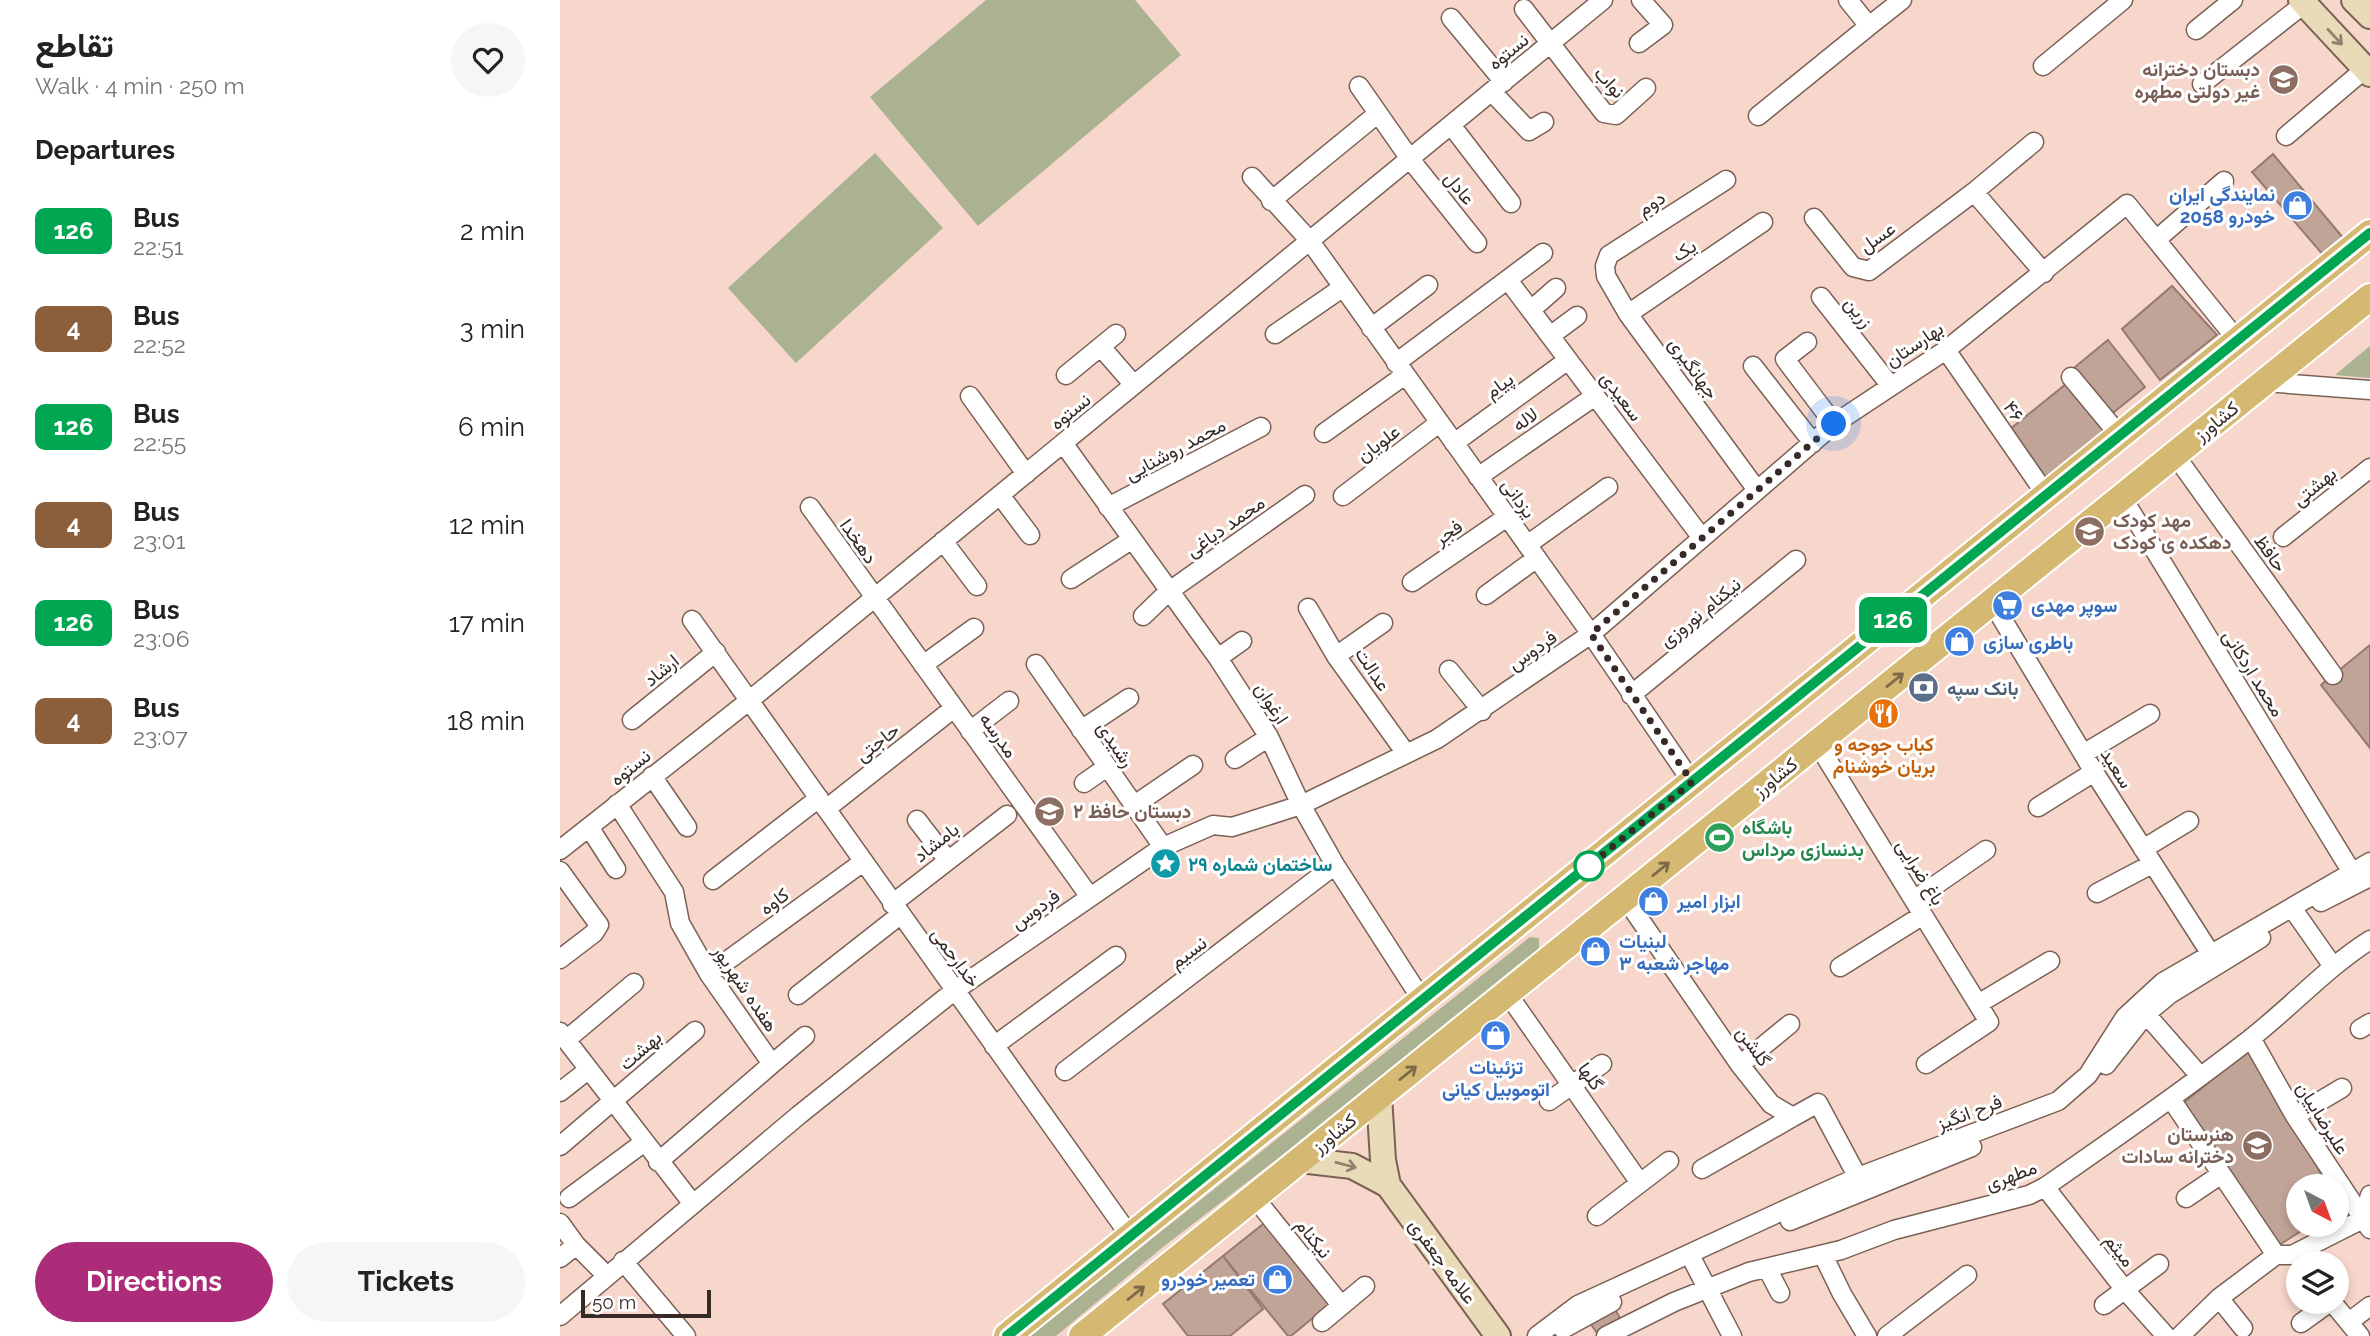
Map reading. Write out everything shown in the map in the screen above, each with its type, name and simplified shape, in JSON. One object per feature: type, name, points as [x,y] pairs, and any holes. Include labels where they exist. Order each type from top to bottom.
[{"type":"main road","points":[[2354,0],[2370,16]]},
{"type":"main road","points":[[2303,2],[2367,71]]},
{"type":"main road","points":[[1007,1336],[2370,233]]},
{"type":"main road","name":"کشاورز","points":[[1082,1336],[2367,301]]},
{"type":"main road","name":"علامه جعفری","points":[[1379,1096],[1383,1160],[1388,1185],[1498,1336]]},
{"type":"main road","name":"علامه جعفری","points":[[1300,1160],[1352,1166],[1388,1185]]},
{"type":"street","name":"نستوه","points":[[560,850],[750,700],[1603,0]]},
{"type":"street","points":[[1639,43],[1663,25],[1641,0]]},
{"type":"street","points":[[1848,0],[1869,26]]},
{"type":"street","points":[[1758,116],[1902,0]]},
{"type":"street","points":[[2043,66],[2123,0]]},
{"type":"street","points":[[2196,30],[2233,0]]},
{"type":"street","points":[[2202,83],[2303,2]]},
{"type":"street","points":[[1524,9],[1550,43]]},
{"type":"street","points":[[1451,19],[1529,131],[1544,122]]},
{"type":"street","name":"نواب","points":[[1550,43],[1604,113],[1611,116],[1646,88]]},
{"type":"street","points":[[2286,136],[2367,71]]},
{"type":"street","name":"عادل","points":[[1359,86],[1376,115],[1409,159],[1477,243]]},
{"type":"street","points":[[1270,201],[1376,115]]},
{"type":"street","points":[[1451,125],[1511,203]]},
{"type":"street","points":[[2034,142],[1974,192],[2044,273]]},
{"type":"street","name":"یزدانی","points":[[1252,177],[1270,201],[1310,241],[1591,634],[1692,782]]},
{"type":"street","name":"دوم","points":[[1605,266],[1609,255],[1726,180]]},
{"type":"street","points":[[2156,240],[2224,181]]},
{"type":"street","name":"عسل","points":[[1814,218],[1853,267],[1869,271],[1974,192]]},
{"type":"street","name":"بهارستان","points":[[1591,634],[1834,424],[1946,350],[2127,204],[2238,341]]},
{"type":"street","name":"یک","points":[[1628,314],[1763,222]]},
{"type":"street","points":[[1324,433],[1543,253]]},
{"type":"street","name":"جهانگیری","points":[[1605,266],[1606,276],[1628,314],[1757,490]]},
{"type":"street","name":"سعیدی","points":[[1508,280],[1702,538]]},
{"type":"street","points":[[1371,328],[1428,285]]},
{"type":"street","points":[[1275,334],[1342,288]]},
{"type":"street","points":[[1531,310],[1556,288]]},
{"type":"street","name":"زرین","points":[[1821,297],[1890,385]]},
{"type":"street","points":[[1550,336],[1577,316]]},
{"type":"street","points":[[1066,374],[1116,334]]},
{"type":"street","points":[[1807,342],[1785,359],[1834,424]]},
{"type":"street","points":[[1101,347],[1134,385]]},
{"type":"street","name":"۴۶","points":[[1946,350],[2047,496]]},
{"type":"street","name":"پیام","points":[[1454,443],[1568,360]]},
{"type":"street","points":[[1753,366],[1813,443]]},
{"type":"street","points":[[2071,377],[2120,436]]},
{"type":"street","points":[[2264,382],[2370,390]]},
{"type":"street","points":[[970,396],[1026,474]]},
{"type":"street","name":"لاله","points":[[1478,477],[1595,396]]},
{"type":"street","name":"علویان","points":[[1343,496],[1439,423]]},
{"type":"street","name":"محمد روشنایی","points":[[1108,507],[1261,427]]},
{"type":"street","name":"ارغوان","points":[[1063,443],[1218,658],[1269,737],[1301,805],[1335,865],[1422,1000]]},
{"type":"street","name":"حافظ","points":[[2175,455],[2333,675]]},
{"type":"street","name":"بهشتی","points":[[2283,537],[2370,468]]},
{"type":"street","points":[[1486,595],[1608,487]]},
{"type":"street","points":[[1000,495],[1030,535]]},
{"type":"street","name":"محمد دیاغی","points":[[1143,616],[1168,592],[1305,495]]},
{"type":"street","name":"محمد اردکانی","points":[[2122,497],[2359,878]]},
{"type":"street","name":"دهخدا","points":[[810,508],[874,598]]},
{"type":"street","name":"فجر","points":[[1412,582],[1507,517]]},
{"type":"street","points":[[1071,579],[1131,540]]},
{"type":"street","points":[[943,541],[977,586]]},
{"type":"street","name":"نیکنام نوروزی","points":[[1632,695],[1796,560]]},
{"type":"street","name":"مدرسه","points":[[874,598],[1090,897]]},
{"type":"street","name":"سعید","points":[[1992,603],[2094,772],[2214,959]]},
{"type":"street","points":[[1308,608],[1336,656]]},
{"type":"street","name":"خدارحمی","points":[[692,620],[1130,1236]]},
{"type":"street","name":"عدالت","points":[[1383,623],[1336,656],[1405,752]]},
{"type":"street","points":[[923,665],[974,628]]},
{"type":"street","name":"فردوس","points":[[560,1316],[623,1261],[954,991],[1163,847],[1213,825],[1232,827],[1301,805],[1405,752],[1437,739],[1482,711],[1591,634]]},
{"type":"street","points":[[1218,658],[1242,641]]},
{"type":"street","name":"ارشاد","points":[[632,720],[716,652]]},
{"type":"street","name":"رشیدی","points":[[1036,664],[1163,847]]},
{"type":"street","points":[[1449,670],[1482,711]]},
{"type":"street","points":[[1081,730],[1129,698]]},
{"type":"street","points":[[970,730],[1009,701]]},
{"type":"street","name":"حاجتی","points":[[713,880],[954,708]]},
{"type":"street","points":[[2083,754],[2150,715]]},
{"type":"street","points":[[1235,759],[1269,737]]},
{"type":"street","name":"باغ ضرایی","points":[[1817,743],[1989,1022],[1926,1064]]},
{"type":"street","points":[[1133,806],[1193,765]]},
{"type":"street","points":[[1084,783],[1107,767]]},
{"type":"street","points":[[2038,807],[2094,772]]},
{"type":"street","points":[[652,776],[687,827]]},
{"type":"street","name":"هفده شهریور","points":[[617,804],[674,892],[680,923],[709,974],[772,1064]]},
{"type":"street","name":"بامشاد","points":[[798,995],[896,909],[947,859],[1007,815]]},
{"type":"street","points":[[917,821],[947,859]]},
{"type":"street","points":[[2097,893],[2148,857],[2189,821]]},
{"type":"street","points":[[589,827],[616,869]]},
{"type":"street","points":[[1840,967],[1919,908],[1986,850]]},
{"type":"street","name":"کاوه","points":[[709,974],[863,862]]},
{"type":"street","name":"فرح انگیز","points":[[1537,1336],[1581,1310],[1861,1182],[2058,1101],[2088,1074],[2124,1017],[2163,982],[2214,959],[2359,878],[2370,862]]},
{"type":"street","name":"نسیم","points":[[1065,1071],[1335,865]]},
{"type":"street","points":[[560,871],[599,925],[594,933],[560,960]]},
{"type":"street","points":[[1555,1336],[1581,1310],[1694,1263],[1861,1182],[2066,1109],[2098,1076],[2146,1014],[2214,959],[2359,878]]},
{"type":"street","name":"گلشن","points":[[1625,898],[1740,1065],[1771,1104],[1793,1117]]},
{"type":"street","points":[[2297,915],[2332,965]]},
{"type":"street","name":"مطهری","points":[[1606,1336],[1674,1302],[1767,1268],[1823,1255],[1894,1230],[2029,1195],[2045,1187],[2171,1099],[2297,1002],[2332,965],[2370,940]]},
{"type":"street","points":[[994,1046],[1116,956]]},
{"type":"street","points":[[1978,1004],[2050,961]]},
{"type":"street","points":[[634,983],[563,1036],[657,1162],[693,1204]]},
{"type":"street","name":"گلها","points":[[1507,993],[1640,1183]]},
{"type":"street","points":[[2146,1014],[2200,1076]]},
{"type":"street","points":[[1740,1065],[1790,1024]]},
{"type":"street","name":"بهشت","points":[[560,1146],[695,1031]]},
{"type":"street","points":[[657,1162],[805,1037]]},
{"type":"street","name":"علیرضاییان","points":[[2251,1038],[2295,1116],[2368,1222]]},
{"type":"street","points":[[1549,1101],[1602,1064]]},
{"type":"street","points":[[560,1092],[588,1070]]},
{"type":"street","points":[[2295,1116],[2342,1088]]},
{"type":"street","points":[[2171,1099],[2220,1175],[2286,1254]]},
{"type":"street","points":[[1702,1169],[1818,1103],[1861,1182]]},
{"type":"street","points":[[569,1198],[643,1143]]},
{"type":"street","points":[[1597,1216],[1669,1161]]},
{"type":"street","points":[[2186,1198],[2220,1175]]},
{"type":"street","name":"میثم","points":[[2045,1187],[2125,1290],[2166,1336]]},
{"type":"street","points":[[2304,1251],[2368,1222],[2370,1195]]},
{"type":"street","name":"نیکنام","points":[[1254,1197],[1341,1305]]},
{"type":"street","points":[[560,1223],[576,1245],[607,1276]]},
{"type":"street","points":[[560,1258],[576,1245]]},
{"type":"street","points":[[1823,1255],[1867,1336]]},
{"type":"street","points":[[2180,1336],[2220,1298],[2286,1260]]},
{"type":"street","points":[[623,1261],[678,1333]]},
{"type":"street","points":[[1694,1263],[1732,1336]]},
{"type":"street","points":[[2105,1305],[2159,1264]]},
{"type":"street","points":[[1767,1268],[1780,1293]]},
{"type":"street","points":[[1887,1336],[1967,1275]]},
{"type":"street","points":[[1322,1322],[1365,1286]]},
{"type":"street","points":[[2220,1298],[2243,1328]]},
{"type":"street","points":[[2341,1314],[2354,1329],[2370,1306]]},
{"type":"street","points":[[1581,1310],[1597,1336]]},
{"type":"street","points":[[2301,1322],[2313,1314]]},
{"type":"green space","points":[[986,0],[1135,0],[1181,55],[978,226],[870,97]]},
{"type":"green space","points":[[875,153],[943,228],[796,363],[728,288]]},
{"type":"green space","points":[[2370,346],[2370,378],[2335,375]]},
{"type":"green space","points":[[1530,937],[1539,938],[1539,950],[1432,1040],[1163,1247],[1056,1336],[1030,1336]]},
{"type":"building","name":"نمایندگی ایران خودرو 2058","points":[[2273,154],[2344,239],[2324,256],[2252,172]]},
{"type":"building","points":[[2172,286],[2217,335],[2160,380],[2122,329]]},
{"type":"building","points":[[2108,340],[2145,387],[2109,416],[2074,371],[2075,367]]},
{"type":"building","points":[[2066,384],[2104,431],[2046,478],[2009,430]]},
{"type":"building","points":[[2370,645],[2370,748],[2321,685]]},
{"type":"building","name":"هنرستان دخترانه سادات","points":[[2250,1049],[2321,1174],[2286,1174],[2286,1237],[2292,1237],[2276,1247],[2182,1104]]},
{"type":"building","name":"تعمیر خودرو","points":[[1267,1221],[1333,1301],[1291,1336],[1288,1336],[1223,1256]]},
{"type":"building","name":"تعمیر خودرو","points":[[1223,1256],[1263,1309],[1230,1336],[1188,1336],[1163,1304]]},
{"type":"building","points":[[1612,1304],[1624,1325],[1599,1336],[1586,1317]]},
{"type":"bus line","name":"126","points":[[1007,1336],[2370,233]]},
{"type":"place","name":"دبستان دخترانه غیر دولتی مطهره","points":[[2283,80]]},
{"type":"place","name":"نمایندگی ایران خودرو 2058","points":[[2298,205]]},
{"type":"place","name":"مهد کودک دهکده ی کودک","points":[[2090,531]]},
{"type":"place","name":"سوپر مهدی","points":[[2008,605]]},
{"type":"place","name":"باطری سازی","points":[[1960,642]]},
{"type":"place","name":"بانک سپه","points":[[1924,688]]},
{"type":"place","name":"کباب جوجه و بریان خوشنام","points":[[1884,713]]},
{"type":"place","name":"دبستان حافظ ۲","points":[[1050,811]]},
{"type":"place","name":"باشگاه بدنسازی مرداس","points":[[1719,838]]},
{"type":"place","name":"ساختمان شماره ۲۹","points":[[1165,864]]},
{"type":"place","name":"ابزار امیر","points":[[1654,901]]},
{"type":"place","name":"لبنیات مهاجر شعبه ۳","points":[[1596,952]]},
{"type":"place","name":"تزئینات اتوموبیل کیانی","points":[[1496,1036]]},
{"type":"place","name":"هنرستان دخترانه سادات","points":[[2257,1145]]},
{"type":"place","name":"تعمیر خودرو","points":[[1278,1279]]},
{"type":"route","points":[[1589,866],[1586,868],[1692,782],[1591,634],[1834,424]]}]
